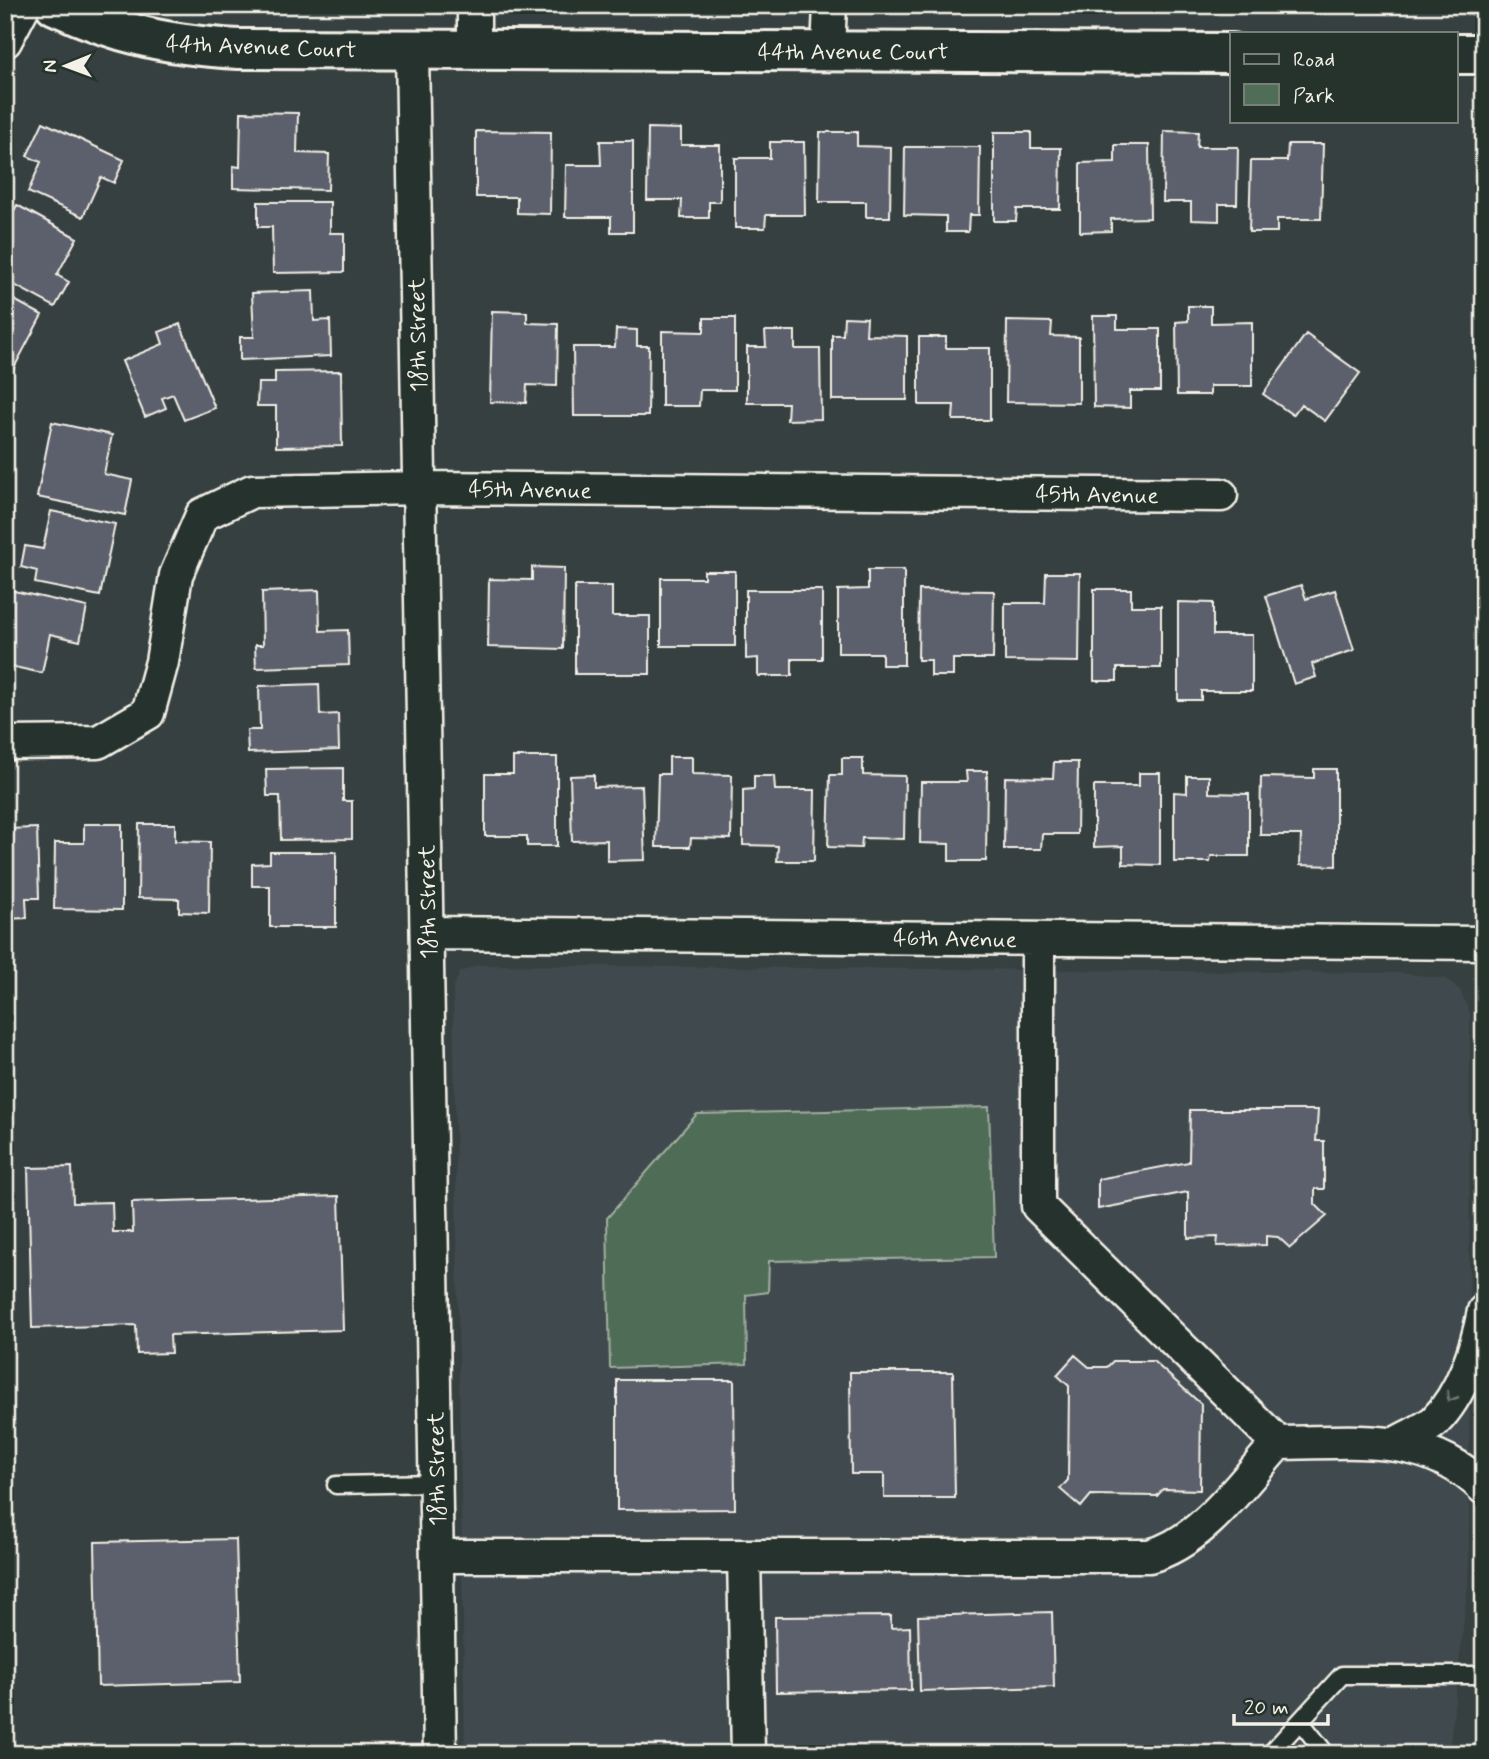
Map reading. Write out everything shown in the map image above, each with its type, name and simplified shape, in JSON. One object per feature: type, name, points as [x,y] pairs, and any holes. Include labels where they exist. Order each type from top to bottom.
[{"type":"street","points":[[5,41],[24,5]]},
{"type":"street","name":"44th Avenue Court","points":[[55,5],[141,38],[185,46],[412,50],[1230,52]]},
{"type":"street","points":[[474,5],[474,50]]},
{"type":"street","points":[[828,50],[830,5]]},
{"type":"street","name":"18th Street","points":[[412,50],[440,1754]]},
{"type":"street","points":[[1458,54],[1484,54]]},
{"type":"street","name":"45th Avenue","points":[[5,743],[98,742],[148,713],[162,662],[176,575],[202,515],[252,491],[420,488],[1221,495]]},
{"type":"street","name":"46th Avenue","points":[[427,933],[1484,943]]},
{"type":"street","points":[[1038,939],[1038,1206],[1279,1443],[1396,1443],[1445,1458],[1484,1488]]},
{"type":"street","points":[[1396,1443],[1434,1422],[1454,1395],[1478,1339],[1484,1311]]},
{"type":"street","points":[[437,1556],[1149,1556],[1170,1551],[1194,1534],[1279,1443]]},
{"type":"street","points":[[744,1556],[747,1754]]},
{"type":"lane","points":[[336,1485],[436,1483]]},
{"type":"lane","points":[[1270,1754],[1342,1675],[1484,1675]]},
{"type":"lane","points":[[1300,1721],[1326,1754]]},
{"type":"shaded area","points":[[478,965],[1402,973],[1446,979],[1460,990],[1470,1013],[1469,1574],[1449,1754],[465,1754],[453,988],[460,972]]},
{"type":"green space","points":[[989,1107],[994,1257],[769,1261],[768,1292],[746,1295],[747,1364],[610,1368],[607,1218],[697,1114]]},
{"type":"building","points":[[241,112],[298,113],[297,153],[329,154],[328,190],[233,188],[233,166],[240,167]]},
{"type":"building","points":[[43,122],[124,160],[114,183],[101,177],[83,217],[28,192],[41,162],[27,156]]},
{"type":"building","points":[[648,128],[681,129],[681,145],[720,145],[720,202],[709,202],[709,218],[681,218],[682,200],[647,200]]},
{"type":"building","points":[[476,131],[551,132],[550,214],[517,213],[517,197],[476,197]]},
{"type":"building","points":[[1164,131],[1198,132],[1197,147],[1238,147],[1237,204],[1219,204],[1219,221],[1191,220],[1191,202],[1163,202]]},
{"type":"building","points":[[820,132],[857,132],[857,146],[891,147],[890,217],[866,217],[866,202],[819,202]]},
{"type":"building","points":[[994,132],[1031,132],[1031,148],[1061,148],[1060,209],[1017,209],[1016,221],[994,221]]},
{"type":"building","points":[[600,141],[633,141],[633,232],[611,232],[611,217],[565,217],[566,165],[601,165]]},
{"type":"building","points":[[770,142],[804,142],[805,215],[766,215],[765,228],[735,228],[735,158],[770,158]]},
{"type":"building","points":[[1288,144],[1323,144],[1321,219],[1277,219],[1277,232],[1249,232],[1251,161],[1287,161]]},
{"type":"building","points":[[1115,145],[1149,145],[1150,218],[1111,219],[1111,231],[1080,232],[1080,163],[1115,162]]},
{"type":"building","points":[[905,147],[980,147],[979,215],[969,215],[968,232],[946,232],[946,216],[904,215]]},
{"type":"building","points":[[258,202],[330,202],[330,233],[344,233],[344,272],[273,273],[272,227],[258,227]]},
{"type":"building","points":[[17,205],[77,238],[57,275],[69,282],[55,307],[5,280],[5,228]]},
{"type":"building","points":[[313,291],[314,321],[330,320],[331,356],[240,360],[240,337],[254,337],[252,293]]},
{"type":"building","points":[[5,295],[42,315],[7,381],[5,380]]},
{"type":"building","points":[[1188,306],[1211,306],[1211,323],[1252,322],[1252,386],[1210,386],[1210,395],[1177,395],[1176,322],[1188,321]]},
{"type":"building","points":[[492,311],[527,312],[527,323],[558,324],[557,386],[527,385],[526,403],[490,402]]},
{"type":"building","points":[[1093,316],[1117,316],[1117,329],[1160,329],[1160,391],[1130,391],[1130,408],[1094,407]]},
{"type":"building","points":[[844,317],[867,318],[866,335],[907,336],[907,400],[832,400],[832,335],[843,335]]},
{"type":"building","points":[[704,318],[735,318],[735,390],[700,390],[699,406],[662,406],[662,331],[704,332]]},
{"type":"building","points":[[1007,321],[1052,322],[1051,336],[1079,337],[1079,403],[1006,402]]},
{"type":"building","points":[[180,324],[215,408],[184,420],[173,394],[162,398],[166,408],[145,417],[122,361],[163,344],[159,332]]},
{"type":"building","points":[[616,329],[637,330],[637,346],[649,346],[648,416],[574,416],[573,347],[615,347]]},
{"type":"building","points":[[765,331],[795,331],[795,349],[820,349],[821,419],[787,420],[788,403],[747,403],[747,347],[766,347]]},
{"type":"building","points":[[1306,334],[1360,373],[1325,421],[1301,404],[1293,415],[1263,394]]},
{"type":"building","points":[[919,337],[946,337],[946,348],[990,348],[990,420],[953,420],[954,405],[919,405]]},
{"type":"building","points":[[341,371],[342,446],[276,447],[276,406],[257,406],[258,383],[275,383],[275,372]]},
{"type":"building","points":[[52,422],[112,435],[104,474],[132,480],[125,515],[37,497]]},
{"type":"building","points":[[51,511],[115,524],[100,596],[35,583],[37,571],[21,567],[25,546],[43,549]]},
{"type":"building","points":[[532,567],[564,568],[563,649],[488,647],[489,579],[532,580]]},
{"type":"building","points":[[868,570],[904,570],[904,665],[882,665],[882,653],[838,653],[838,590],[868,589]]},
{"type":"building","points":[[704,571],[735,571],[735,646],[661,646],[661,578],[704,578]]},
{"type":"building","points":[[1046,573],[1080,573],[1079,662],[1005,661],[1005,603],[1045,603]]},
{"type":"building","points":[[1301,585],[1306,599],[1335,590],[1354,650],[1312,664],[1316,677],[1294,684],[1266,596]]},
{"type":"building","points":[[575,586],[612,586],[612,616],[650,616],[650,674],[575,674]]},
{"type":"building","points":[[5,589],[87,607],[80,641],[50,634],[42,673],[5,665]]},
{"type":"building","points":[[1094,589],[1131,589],[1131,606],[1161,606],[1161,668],[1117,668],[1117,681],[1094,681]]},
{"type":"building","points":[[319,590],[320,631],[348,630],[349,665],[256,668],[255,645],[263,645],[262,592]]},
{"type":"building","points":[[746,590],[822,590],[822,659],[792,659],[792,676],[758,676],[758,658],[746,659]]},
{"type":"building","points":[[919,590],[994,591],[993,659],[953,659],[953,676],[931,676],[931,660],[918,660]]},
{"type":"building","points":[[1178,602],[1213,603],[1213,635],[1252,635],[1252,691],[1201,691],[1201,700],[1178,700]]},
{"type":"building","points":[[319,684],[320,715],[338,714],[339,750],[248,753],[247,730],[260,730],[259,686]]},
{"type":"building","points":[[513,757],[557,757],[557,846],[527,846],[527,836],[485,836],[485,774],[513,774]]},
{"type":"building","points":[[669,757],[692,757],[692,774],[732,775],[731,839],[691,838],[690,847],[656,847],[658,774],[669,774]]},
{"type":"building","points":[[842,758],[863,758],[863,775],[905,776],[904,839],[862,838],[861,848],[828,847],[830,775],[842,775]]},
{"type":"building","points":[[1054,762],[1078,762],[1077,834],[1042,834],[1041,849],[1004,849],[1005,777],[1053,778]]},
{"type":"building","points":[[343,768],[343,801],[352,801],[352,839],[281,840],[280,796],[267,796],[266,769]]},
{"type":"building","points":[[1314,769],[1336,769],[1336,866],[1300,865],[1301,835],[1260,835],[1261,777],[1314,778]]},
{"type":"building","points":[[966,771],[987,771],[986,861],[949,861],[949,844],[920,843],[921,782],[967,782]]},
{"type":"building","points":[[1139,773],[1160,773],[1160,865],[1123,864],[1123,846],[1094,847],[1094,786],[1139,786]]},
{"type":"building","points":[[594,775],[594,787],[642,786],[645,860],[607,861],[607,840],[572,841],[570,776]]},
{"type":"building","points":[[754,776],[774,776],[775,790],[815,790],[814,861],[777,861],[778,846],[743,845],[743,790],[754,789]]},
{"type":"building","points":[[1187,776],[1209,776],[1209,793],[1249,794],[1249,856],[1211,856],[1210,862],[1174,862],[1174,792],[1187,793]]},
{"type":"building","points":[[84,824],[122,824],[122,910],[54,909],[55,843],[84,843]]},
{"type":"building","points":[[139,824],[175,824],[175,841],[210,842],[209,913],[179,912],[179,899],[138,898]]},
{"type":"building","points":[[37,828],[39,898],[26,898],[27,918],[5,919],[5,829]]},
{"type":"building","points":[[270,852],[336,852],[336,927],[270,927],[270,886],[252,886],[252,864],[270,863]]},
{"type":"building","points":[[1190,1110],[1318,1110],[1316,1141],[1324,1141],[1324,1189],[1315,1189],[1315,1204],[1327,1216],[1290,1248],[1278,1237],[1266,1236],[1266,1245],[1217,1246],[1218,1237],[1188,1238],[1188,1192],[1098,1209],[1098,1179],[1189,1162]]},
{"type":"building","points":[[72,1167],[73,1203],[112,1202],[113,1232],[133,1232],[132,1202],[339,1196],[343,1330],[170,1335],[171,1353],[137,1354],[136,1325],[32,1328],[28,1168]]},
{"type":"building","points":[[1075,1355],[1089,1367],[1107,1367],[1113,1361],[1153,1361],[1201,1404],[1200,1490],[1163,1489],[1157,1496],[1091,1495],[1081,1507],[1060,1489],[1068,1480],[1069,1386],[1057,1375]]},
{"type":"building","points":[[850,1372],[953,1372],[955,1498],[884,1498],[884,1474],[851,1474]]},
{"type":"building","points":[[617,1380],[734,1380],[735,1509],[617,1510]]},
{"type":"building","points":[[236,1539],[240,1682],[98,1686],[95,1542]]},
{"type":"building","points":[[1052,1612],[1054,1687],[920,1691],[918,1616]]},
{"type":"building","points":[[891,1616],[891,1628],[910,1627],[911,1690],[776,1692],[775,1617]]}]
